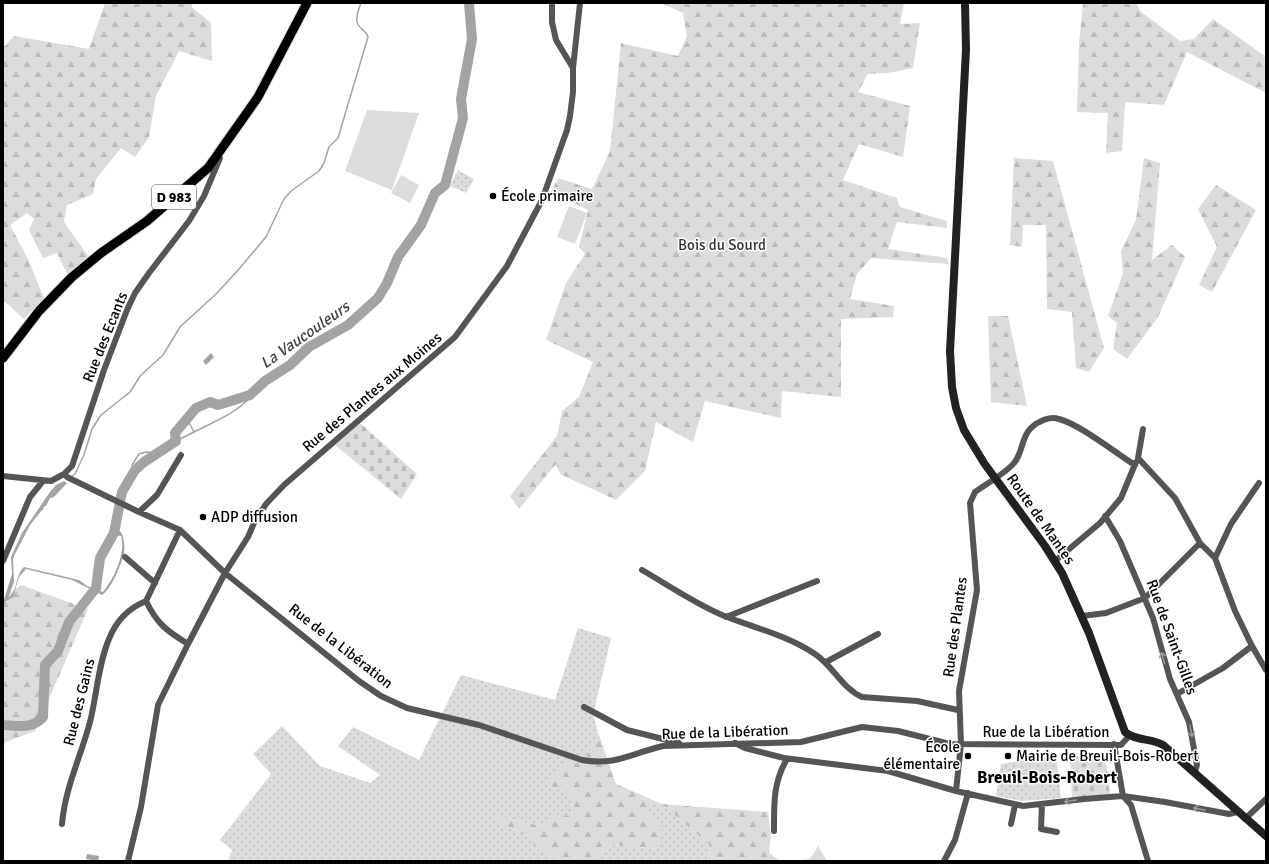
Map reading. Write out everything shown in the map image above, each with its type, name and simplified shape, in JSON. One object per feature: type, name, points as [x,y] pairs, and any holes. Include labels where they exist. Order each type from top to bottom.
[{"type":"main road","name":"D 983","points":[[3,358],[39,311],[67,282],[101,254],[147,221],[208,168],[258,97],[307,3]]},
{"type":"main road","name":"Route de Mantes","points":[[964,3],[965,66],[950,351],[951,379],[954,400],[967,435],[1055,561],[1082,616],[1121,726],[1130,735]]},
{"type":"main road","points":[[1130,735],[1148,739],[1164,745],[1195,771],[1247,821],[1266,836]]},
{"type":"street","points":[[552,3],[552,22],[556,40],[573,68]]},
{"type":"street","name":"Rue des Plantes aux Moines","points":[[128,861],[142,800],[158,705],[188,644],[262,510],[284,485],[456,337],[507,266],[529,225],[542,200],[567,130],[573,92],[573,68],[580,3]]},
{"type":"street","name":"Rue des Ecants","points":[[68,477],[104,370],[127,310],[135,293],[189,221],[204,196],[220,158],[217,155]]},
{"type":"street","name":"Rue des Plantes","points":[[956,791],[960,744],[958,710],[959,692],[977,590],[970,503],[975,492],[1013,464],[1018,458],[1022,443],[1030,428],[1039,422],[1058,418],[1087,433],[1135,465]]},
{"type":"street","points":[[1055,561],[1105,516],[1121,498],[1138,458],[1143,429]]},
{"type":"street","points":[[139,512],[157,495],[181,455]]},
{"type":"street","points":[[1138,458],[1175,498],[1200,543],[1216,558],[1227,593],[1252,646],[1266,670]]},
{"type":"street","points":[[3,476],[43,481],[51,481],[68,477]]},
{"type":"street","name":"Rue de la Libération","points":[[68,477],[115,501],[180,530],[226,573],[359,681],[381,696],[407,708],[479,725],[582,760],[597,763],[613,762],[632,756],[644,750],[663,746],[801,742],[862,727],[898,731],[922,738],[960,744],[1121,745],[1130,735]]},
{"type":"street","points":[[3,561],[30,497],[43,481]]},
{"type":"street","points":[[1216,558],[1231,524],[1258,483]]},
{"type":"street","name":"Rue de Saint-Gilles","points":[[1105,516],[1120,541],[1153,618],[1166,668],[1189,722],[1197,765],[1195,771]]},
{"type":"street","points":[[180,530],[156,583],[146,601],[156,620],[171,634],[188,644]]},
{"type":"street","points":[[1082,616],[1106,613],[1145,598],[1200,543]]},
{"type":"street","points":[[125,557],[156,583]]},
{"type":"street","points":[[642,570],[702,605],[726,617],[784,637],[816,654],[826,662],[856,695],[862,697],[917,701],[958,710]]},
{"type":"street","points":[[726,617],[816,581]]},
{"type":"street","name":"Rue des Gains","points":[[62,824],[64,806],[90,722],[109,638],[133,606],[146,601]]},
{"type":"street","points":[[826,662],[878,634]]},
{"type":"street","points":[[1178,694],[1223,668],[1252,646]]},
{"type":"street","points":[[584,707],[627,730],[686,745]]},
{"type":"street","points":[[733,743],[745,748],[787,759],[888,771],[956,791],[1023,806],[1123,796],[1229,814],[1237,812]]},
{"type":"street","points":[[1114,744],[1123,796],[1131,805],[1148,861]]},
{"type":"street","points":[[774,831],[776,787],[780,772],[787,759]]},
{"type":"street","points":[[944,861],[955,840],[968,793]]},
{"type":"street","points":[[1247,821],[1266,799]]},
{"type":"street","points":[[1011,824],[1015,804]]},
{"type":"street","points":[[1042,804],[1041,828],[1057,832]]},
{"type":"green space","points":[[105,3],[192,3],[192,7],[211,23],[212,61],[179,51],[156,96],[149,137],[135,157],[121,148],[96,179],[93,194],[67,205],[64,222],[89,257],[67,274],[57,253],[43,258],[29,230],[34,219],[27,213],[10,225],[28,259],[44,298],[24,319],[3,300],[3,48],[14,36],[89,49]]},
{"type":"green space","name":"Bois du Sourd","points":[[661,3],[904,3],[900,24],[920,23],[913,68],[889,73],[868,74],[858,92],[910,106],[903,157],[859,144],[843,180],[897,198],[900,207],[947,221],[947,228],[897,222],[888,249],[947,258],[949,264],[871,258],[857,274],[850,299],[894,306],[893,317],[841,319],[841,397],[782,391],[781,418],[705,401],[693,442],[656,422],[645,471],[616,500],[560,474],[556,464],[519,509],[510,496],[557,436],[562,411],[579,397],[593,362],[546,340],[566,283],[585,254],[579,247],[588,210],[551,192],[558,178],[592,189],[610,151],[621,43],[678,56],[687,36],[683,13]]},
{"type":"green space","points":[[1083,3],[1136,3],[1140,11],[1180,41],[1194,39],[1213,19],[1266,57],[1266,93],[1187,52],[1164,105],[1125,102],[1122,151],[1106,153],[1108,113],[1077,112],[1079,43]]},
{"type":"green space","points":[[367,110],[419,113],[392,190],[345,171]]},
{"type":"green space","points":[[1014,158],[1053,161],[1104,348],[1089,372],[1076,368],[1072,312],[1047,309],[1046,225],[1023,225],[1022,247],[1010,245]]},
{"type":"green space","points":[[1144,158],[1160,163],[1152,260],[1172,245],[1185,257],[1158,317],[1127,359],[1113,349],[1117,323],[1108,316],[1123,273],[1121,251],[1136,220]]},
{"type":"green space","points":[[458,170],[474,179],[466,193],[450,186]]},
{"type":"green space","points":[[401,175],[419,185],[410,203],[391,193]]},
{"type":"green space","points":[[1216,185],[1256,210],[1212,292],[1199,285],[1217,247],[1198,209]]},
{"type":"green space","points":[[569,206],[587,213],[575,244],[557,237]]},
{"type":"green space","points":[[988,316],[1008,316],[1027,406],[991,402]]},
{"type":"green space","points":[[360,423],[417,474],[401,499],[335,445]]},
{"type":"green space","points":[[21,585],[88,609],[35,731],[3,743],[3,598]]},
{"type":"green space","points":[[578,628],[611,638],[593,715],[598,732],[583,766],[566,761],[545,784],[572,795],[571,816],[543,826],[497,817],[496,821],[532,838],[535,849],[554,856],[554,861],[228,861],[232,850],[220,840],[271,774],[253,754],[282,726],[320,766],[370,783],[380,775],[338,746],[353,727],[419,760],[461,675],[555,700]]},
{"type":"green space","points":[[598,732],[616,784],[662,804],[648,806],[650,818],[663,823],[659,849],[613,845],[597,858],[597,861],[554,861],[554,856],[535,849],[532,838],[496,821],[497,817],[543,826],[552,814],[571,816],[572,795],[545,784],[566,760],[583,765]]},
{"type":"green space","points":[[1105,753],[1110,794],[1072,798],[1070,761],[1072,757]]},
{"type":"green space","points":[[1056,755],[1061,798],[1022,801],[996,796],[1001,764]]},
{"type":"green space","points":[[1038,771],[1040,793],[1030,794],[1028,772]]},
{"type":"green space","points":[[662,804],[711,846],[707,861],[597,861],[597,858],[613,845],[659,849],[647,806]]},
{"type":"green space","points":[[662,804],[768,812],[771,834],[769,853],[780,861],[707,861],[711,846]]},
{"type":"green space","points":[[818,846],[827,861],[802,861],[811,858]]},
{"type":"shaded area","points":[[211,353],[214,357],[206,365],[203,361]]},
{"type":"shaded area","points":[[64,481],[67,483],[54,497],[50,498],[46,506],[43,508],[44,509],[30,525],[15,554],[13,559],[14,582],[8,598],[13,592],[19,574],[24,567],[79,580],[87,586],[103,592],[115,573],[122,550],[121,536],[116,535],[118,529],[123,536],[124,550],[116,576],[109,588],[102,595],[72,580],[26,569],[19,577],[13,597],[3,603],[12,574],[11,557],[22,533],[50,492],[56,485]]},
{"type":"shaded area","points":[[87,854],[99,856],[98,861],[86,859]]},
{"type":"waterway","points":[[71,477],[75,474],[84,455],[92,429],[101,415],[130,392],[141,375],[163,355],[180,327],[217,293],[266,237],[284,199],[291,191],[319,171],[324,163],[329,147],[338,138],[368,37],[357,22],[357,15],[361,3]]},
{"type":"waterway","name":"La Vaucouleurs","points":[[3,725],[30,725],[39,721],[43,717],[45,665],[58,651],[69,622],[96,588],[100,558],[114,533],[122,492],[135,470],[144,462],[176,441],[175,433],[196,408],[210,402],[218,405],[250,395],[265,381],[290,365],[309,347],[348,325],[378,298],[387,283],[398,257],[421,225],[435,193],[445,185],[463,118],[461,99],[472,39],[469,3]]},
{"type":"waterway","points":[[194,432],[236,410],[250,398],[256,390]]},
{"type":"waterway","points":[[176,441],[194,432],[187,419]]},
{"type":"waterway","points":[[133,474],[132,465],[139,454],[146,452],[155,453]]},
{"type":"waterway","name":"La Vaucouleurs","points":[[115,530],[119,533]]},
{"type":"place","name":"École primaire","points":[[493,196]]},
{"type":"place","name":"ADP diffusion","points":[[203,517]]},
{"type":"place","name":"École élémentaire","points":[[968,756]]},
{"type":"place","name":"Mairie de Breuil-Bois-Robert","points":[[1008,756]]},
{"type":"district","name":"Breuil-Bois-Robert","points":[[1047,777]]}]
